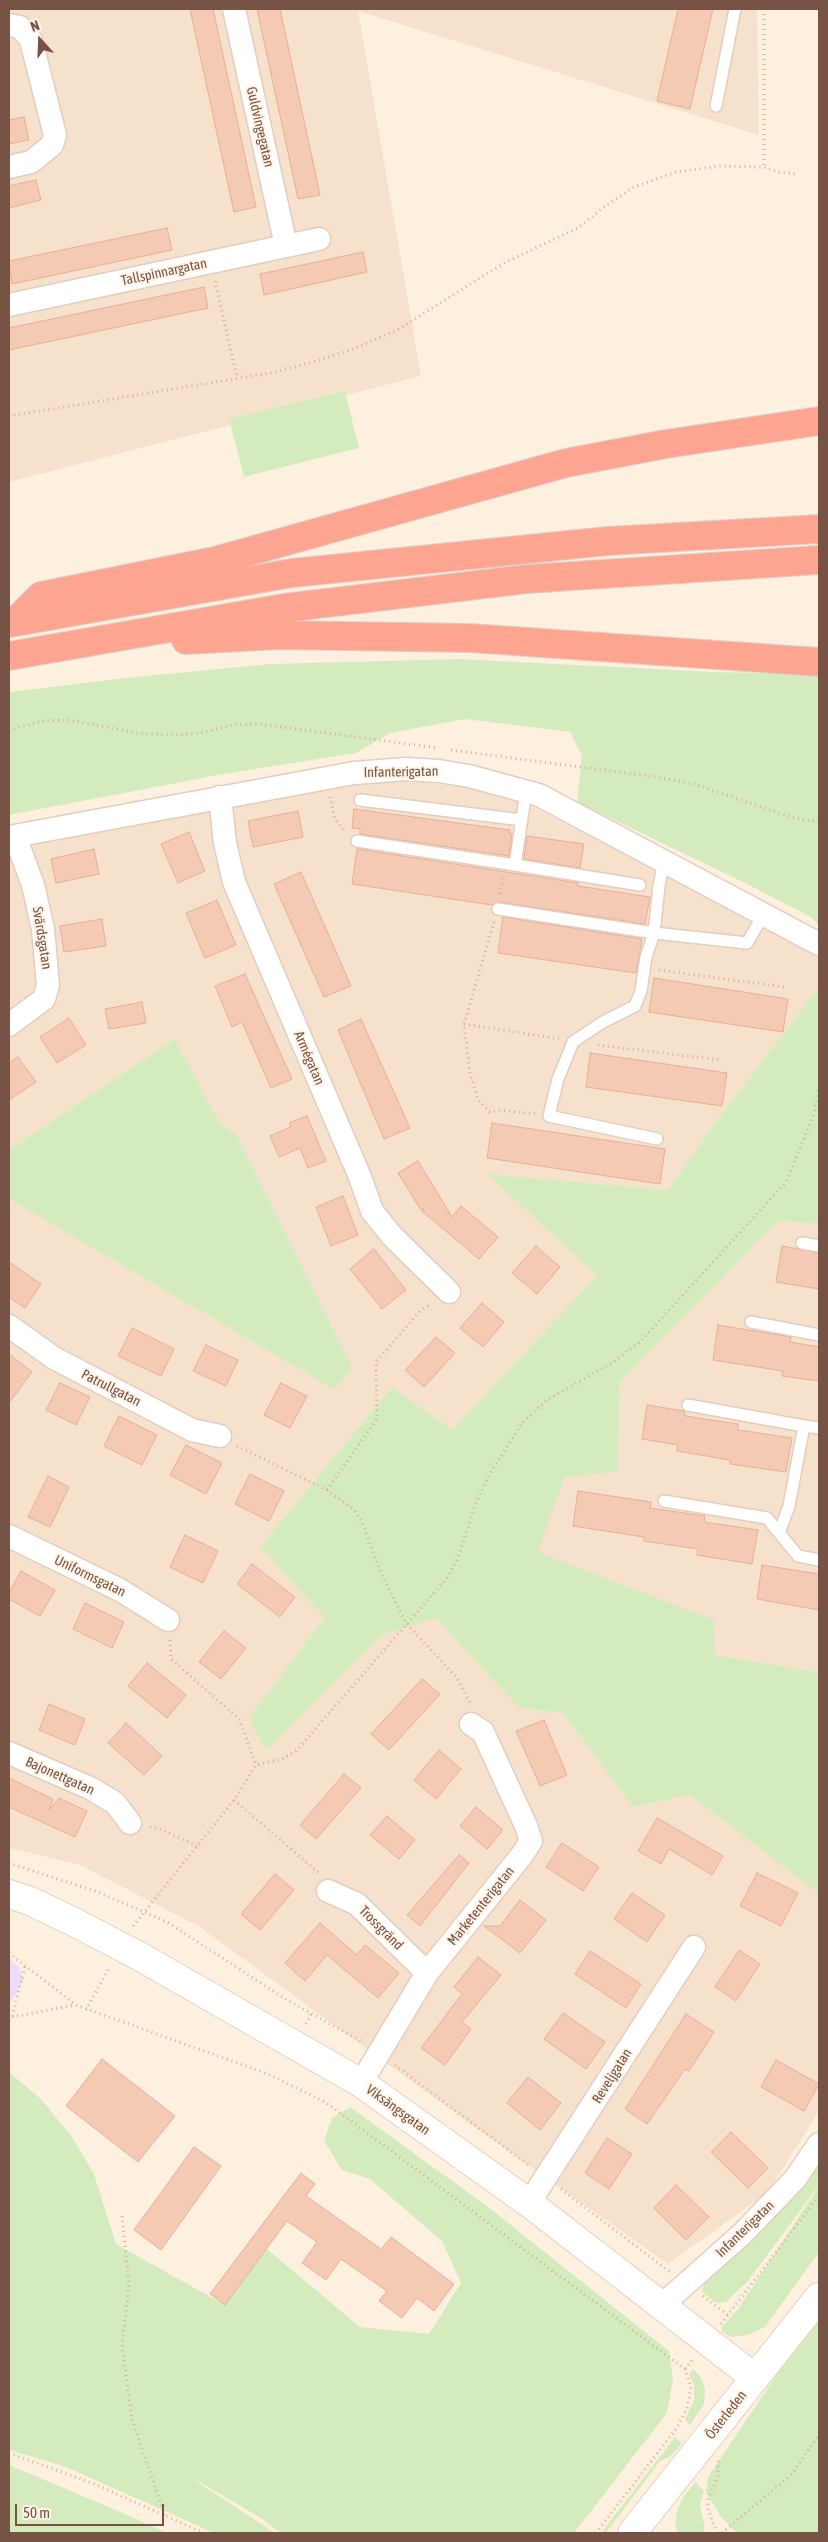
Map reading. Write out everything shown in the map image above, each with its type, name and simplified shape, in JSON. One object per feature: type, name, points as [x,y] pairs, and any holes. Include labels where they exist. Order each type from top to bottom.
[{"type":"highway","points":[[12,623],[41,596],[215,561],[566,463],[811,419]]},
{"type":"highway","points":[[12,623],[292,573],[608,540],[819,529]]},
{"type":"highway","points":[[9,656],[284,608],[526,580],[819,560]]},
{"type":"highway","points":[[111,637],[142,644],[280,635],[470,638],[819,662]]},
{"type":"street","name":"Guldvingegatan","points":[[234,9],[286,246]]},
{"type":"street","points":[[9,25],[20,28],[31,40],[55,135],[51,146],[31,162],[9,167]]},
{"type":"street","name":"Tallspinnargatan","points":[[9,305],[319,239]]},
{"type":"street","name":"Infanterigatan","points":[[12,836],[354,773],[406,769],[439,771],[469,776],[539,795],[819,944]]},
{"type":"street","name":"Armégatan","points":[[220,797],[225,843],[234,882],[360,1177],[372,1211],[392,1236],[449,1292]]},
{"type":"street","name":"Svärdsgatan","points":[[9,1025],[44,999],[48,985],[43,929],[33,886],[12,836]]},
{"type":"street","name":"Patrullgatan","points":[[9,1326],[54,1358],[192,1430],[220,1436]]},
{"type":"street","name":"Uniformsgatan","points":[[9,1536],[120,1590],[168,1620]]},
{"type":"street","name":"Marketenterigatan","points":[[360,2082],[427,1973],[522,1855],[530,1841],[526,1826],[483,1732],[471,1724]]},
{"type":"street","name":"Bajonettgatan","points":[[9,1753],[90,1788],[114,1803],[130,1824]]},
{"type":"street","name":"Trossgränd","points":[[328,1892],[357,1904],[427,1973]]},
{"type":"street","name":"Viksängsgatan","points":[[9,1894],[30,1901],[139,1956],[360,2082],[529,2203],[755,2378]]},
{"type":"street","name":"Reveljgatan","points":[[529,2203],[547,2178],[694,1947]]},
{"type":"street","name":"Infanterigatan","points":[[662,2305],[742,2234],[795,2179],[819,2144]]},
{"type":"street","name":"Österleden","points":[[632,2533],[819,2297]]},
{"type":"lane","points":[[716,106],[735,9]]},
{"type":"lane","points":[[510,864],[522,820],[526,791]]},
{"type":"lane","points":[[360,800],[522,820]]},
{"type":"lane","points":[[357,842],[640,885]]},
{"type":"lane","points":[[657,1139],[548,1116],[558,1079],[574,1042],[603,1022],[636,1006],[654,934],[659,886],[664,861]]},
{"type":"lane","points":[[498,909],[654,934],[747,943],[764,914]]},
{"type":"lane","points":[[802,1243],[819,1246]]},
{"type":"lane","points":[[751,1322],[819,1335]]},
{"type":"lane","points":[[688,1404],[819,1428]]},
{"type":"lane","points":[[779,1533],[789,1506],[804,1426]]},
{"type":"lane","points":[[664,1502],[767,1518],[798,1556],[819,1560]]},
{"type":"path","points":[[764,9],[764,167]]},
{"type":"path","points":[[9,416],[237,378],[313,362],[356,348],[398,330],[504,263],[578,228],[604,206],[634,187],[676,172],[698,168],[742,165],[764,167],[779,172],[798,174]]},
{"type":"path","points":[[211,262],[237,378]]},
{"type":"path","points":[[327,778],[335,819],[344,831],[357,842]]},
{"type":"path","points":[[510,864],[464,1024],[466,1049],[470,1073],[478,1100],[490,1112],[501,1110],[548,1116]]},
{"type":"path","points":[[644,968],[785,986]]},
{"type":"path","points":[[133,1926],[234,1800],[256,1765],[282,1759],[297,1750],[447,1578],[457,1560],[476,1503],[505,1448],[523,1422],[547,1400],[612,1363],[641,1341],[786,1182],[814,1114],[819,1087]]},
{"type":"path","points":[[327,1490],[377,1419],[376,1362],[420,1311],[449,1292]]},
{"type":"path","points":[[220,1436],[327,1490],[354,1510],[362,1522],[381,1573],[406,1623],[457,1678],[472,1702],[471,1724]]},
{"type":"path","points":[[168,1620],[172,1659],[239,1719],[256,1765]]},
{"type":"path","points":[[234,1800],[320,1874],[328,1892]]},
{"type":"path","points":[[130,1824],[164,1830],[198,1847]]},
{"type":"path","points":[[9,1863],[98,1892],[167,1922],[287,2000],[379,2053],[728,2315],[819,2196]]},
{"type":"path","points":[[9,1953],[76,2005],[86,2010],[268,2074],[325,2102],[685,2369],[691,2388],[688,2409],[676,2429],[596,2533]]},
{"type":"path","points":[[25,1966],[10,2018],[76,2005]]},
{"type":"path","points":[[86,2010],[110,1966]]},
{"type":"path","points":[[303,2030],[311,2014]]},
{"type":"path","points":[[122,2216],[129,2285],[122,2345],[132,2419],[165,2516]]},
{"type":"path","points":[[722,2533],[791,2475],[819,2435]]},
{"type":"path","points":[[9,2453],[92,2483],[204,2533]]},
{"type":"shaded area","points":[[9,9],[757,9],[759,135],[358,11],[421,376],[9,482]]},
{"type":"shaded area","points":[[389,779],[501,790],[819,955],[819,987],[715,1123],[668,1190],[488,1175],[597,1276],[452,1430],[392,1387],[260,1547],[325,1618],[250,1718],[266,1750],[383,1635],[436,1618],[519,1708],[563,1713],[633,1807],[690,1795],[819,1894],[819,2111],[768,2192],[668,2264],[473,2126],[198,1926],[80,1865],[9,1848],[9,1199],[335,1390],[352,1367],[236,1134],[221,1125],[175,1039],[9,1150],[9,847],[243,802]]},
{"type":"shaded area","points":[[778,1221],[819,1224],[819,1672],[715,1655],[537,1552],[565,1476],[618,1472],[620,1382]]},
{"type":"shaded area","points":[[9,1959],[18,1966],[24,1979],[18,1992],[9,2003]]},
{"type":"green space","points":[[345,391],[359,448],[244,477],[229,419]]},
{"type":"green space","points":[[458,659],[714,672],[819,674],[819,925],[809,916],[741,881],[577,802],[582,756],[570,732],[465,719],[390,733],[356,753],[218,775],[9,815],[9,692],[135,677],[271,664]]},
{"type":"green space","points":[[819,987],[819,1224],[778,1221],[620,1382],[618,1472],[565,1477],[538,1552],[714,1620],[715,1655],[819,1672],[819,1894],[690,1795],[633,1807],[563,1713],[519,1708],[436,1618],[383,1635],[266,1750],[249,1718],[325,1618],[260,1547],[392,1387],[452,1430],[597,1276],[487,1174],[668,1190],[715,1123]]},
{"type":"green space","points":[[175,1039],[221,1125],[236,1134],[352,1367],[335,1390],[9,1199],[9,1150]]},
{"type":"green space","points":[[9,2072],[41,2099],[72,2137],[94,2174],[116,2244],[225,2305],[267,2249],[360,2327],[429,2334],[461,2283],[442,2241],[370,2179],[342,2170],[324,2141],[332,2118],[350,2107],[487,2206],[669,2351],[673,2379],[667,2413],[574,2533],[281,2533],[261,2518],[184,2473],[275,2533],[214,2533],[66,2467],[9,2450]]},
{"type":"green space","points":[[819,2161],[819,2185],[748,2281],[726,2302],[717,2303],[702,2292],[706,2272]]},
{"type":"green space","points":[[819,2186],[819,2252],[765,2327],[748,2335],[732,2337],[722,2332],[722,2327],[738,2309]]},
{"type":"green space","points":[[819,2312],[819,2533],[737,2533],[721,2517],[706,2493],[708,2477]]},
{"type":"green space","points":[[693,2369],[700,2376],[705,2389],[704,2404],[690,2425],[685,2420],[694,2400],[694,2386],[689,2374]]},
{"type":"green space","points":[[675,2437],[682,2443],[670,2457],[660,2461],[606,2533],[601,2533]]},
{"type":"green space","points":[[9,2465],[116,2510],[167,2533],[9,2533]]},
{"type":"green space","points":[[696,2482],[704,2491],[700,2505],[705,2528],[703,2533],[678,2533],[675,2525],[677,2511],[683,2497]]},
{"type":"building","points":[[190,9],[213,9],[256,207],[234,212]]},
{"type":"building","points":[[257,9],[280,9],[320,195],[298,199]]},
{"type":"building","points":[[678,9],[713,9],[690,109],[657,101]]},
{"type":"building","points":[[24,117],[29,140],[9,144],[9,120]]},
{"type":"building","points":[[36,180],[41,200],[9,208],[9,186]]},
{"type":"building","points":[[167,228],[172,250],[12,284],[9,261]]},
{"type":"building","points":[[363,252],[367,272],[264,295],[260,274]]},
{"type":"building","points":[[204,287],[208,308],[9,350],[9,328]]},
{"type":"building","points":[[354,809],[510,830],[510,834],[512,834],[509,856],[360,834],[360,829],[352,828]]},
{"type":"building","points":[[298,811],[303,837],[253,847],[248,821]]},
{"type":"building","points":[[189,832],[205,871],[178,883],[161,844]]},
{"type":"building","points":[[527,836],[584,844],[580,868],[524,859]]},
{"type":"building","points":[[94,849],[99,874],[56,883],[51,859]]},
{"type":"building","points":[[357,849],[578,883],[578,886],[650,897],[645,924],[499,902],[492,905],[352,884]]},
{"type":"building","points":[[301,872],[351,986],[324,997],[274,884]]},
{"type":"building","points":[[217,900],[236,945],[205,958],[186,913]]},
{"type":"building","points":[[503,917],[642,939],[636,973],[498,953]]},
{"type":"building","points":[[102,919],[106,946],[64,952],[60,926]]},
{"type":"building","points":[[245,974],[292,1079],[271,1088],[242,1022],[232,1027],[215,986]]},
{"type":"building","points":[[654,978],[788,999],[783,1032],[649,1012]]},
{"type":"building","points":[[142,1002],[146,1023],[109,1029],[105,1009]]},
{"type":"building","points":[[69,1018],[86,1045],[57,1063],[40,1037]]},
{"type":"building","points":[[361,1019],[410,1128],[384,1139],[338,1030]]},
{"type":"building","points":[[590,1053],[727,1073],[722,1106],[586,1087]]},
{"type":"building","points":[[18,1057],[36,1082],[9,1100],[9,1063]]},
{"type":"building","points":[[307,1116],[326,1161],[308,1168],[300,1148],[279,1157],[270,1136],[291,1127],[289,1123]]},
{"type":"building","points":[[492,1123],[665,1149],[660,1184],[487,1158]]},
{"type":"building","points":[[418,1161],[452,1217],[461,1206],[498,1237],[479,1259],[422,1211],[424,1209],[421,1210],[398,1173]]},
{"type":"building","points":[[343,1196],[358,1235],[331,1246],[316,1207]]},
{"type":"building","points":[[536,1246],[560,1267],[537,1294],[512,1273]]},
{"type":"building","points":[[782,1246],[819,1253],[819,1289],[776,1282]]},
{"type":"building","points":[[374,1249],[406,1290],[382,1309],[350,1269]]},
{"type":"building","points":[[9,1262],[41,1284],[25,1308],[9,1297]]},
{"type":"building","points":[[482,1303],[504,1322],[483,1347],[460,1328]]},
{"type":"building","points":[[718,1325],[791,1337],[790,1342],[819,1347],[819,1381],[782,1376],[783,1371],[713,1360]]},
{"type":"building","points":[[132,1328],[174,1349],[161,1376],[118,1356]]},
{"type":"building","points":[[436,1337],[455,1353],[424,1387],[405,1370]]},
{"type":"building","points":[[206,1345],[238,1360],[226,1386],[193,1371]]},
{"type":"building","points":[[9,1354],[32,1372],[9,1403]]},
{"type":"building","points":[[60,1383],[90,1397],[76,1425],[46,1410]]},
{"type":"building","points":[[281,1383],[307,1396],[290,1428],[264,1415]]},
{"type":"building","points":[[647,1405],[684,1411],[685,1416],[738,1424],[738,1430],[792,1438],[786,1472],[730,1464],[730,1460],[677,1451],[678,1445],[642,1439]]},
{"type":"building","points":[[119,1416],[157,1435],[142,1465],[104,1446]]},
{"type":"building","points":[[186,1445],[222,1463],[206,1494],[170,1475]]},
{"type":"building","points":[[250,1474],[284,1491],[269,1521],[235,1504]]},
{"type":"building","points":[[48,1476],[69,1487],[50,1527],[28,1517]]},
{"type":"building","points":[[578,1491],[651,1502],[650,1508],[705,1516],[704,1522],[758,1530],[752,1564],[697,1555],[698,1549],[644,1541],[644,1537],[573,1526]]},
{"type":"building","points":[[185,1535],[218,1551],[203,1583],[170,1567]]},
{"type":"building","points":[[252,1564],[295,1597],[280,1617],[237,1584]]},
{"type":"building","points":[[762,1565],[819,1574],[819,1610],[757,1599]]},
{"type":"building","points":[[21,1571],[55,1590],[40,1616],[9,1599],[9,1593]]},
{"type":"building","points":[[85,1603],[124,1622],[112,1648],[73,1629]]},
{"type":"building","points":[[224,1631],[246,1648],[221,1679],[199,1662]]},
{"type":"building","points":[[147,1663],[186,1695],[167,1718],[128,1686]]},
{"type":"building","points":[[422,1679],[440,1694],[389,1750],[371,1734]]},
{"type":"building","points":[[49,1704],[85,1719],[75,1745],[39,1730]]},
{"type":"building","points":[[544,1720],[567,1775],[540,1786],[516,1731]]},
{"type":"building","points":[[126,1723],[162,1756],[144,1775],[108,1743]]},
{"type":"building","points":[[439,1750],[461,1769],[436,1799],[414,1780]]},
{"type":"building","points":[[344,1774],[361,1788],[316,1839],[300,1825]]},
{"type":"building","points":[[9,1778],[53,1799],[49,1810],[59,1798],[87,1811],[75,1837],[9,1807]]},
{"type":"building","points":[[476,1807],[503,1830],[487,1849],[460,1826]]},
{"type":"building","points":[[387,1816],[415,1840],[399,1859],[370,1835]]},
{"type":"building","points":[[657,1818],[723,1856],[712,1875],[669,1849],[661,1864],[638,1851]]},
{"type":"building","points":[[562,1843],[599,1867],[583,1891],[546,1867]]},
{"type":"building","points":[[459,1855],[469,1863],[420,1926],[407,1915]]},
{"type":"building","points":[[757,1873],[798,1893],[781,1926],[740,1906]]},
{"type":"building","points":[[275,1874],[294,1890],[260,1930],[241,1914]]},
{"type":"building","points":[[632,1893],[665,1915],[647,1942],[614,1919]]},
{"type":"building","points":[[520,1900],[546,1920],[520,1953],[484,1926],[500,1926]]},
{"type":"building","points":[[320,1923],[357,1955],[365,1945],[399,1973],[378,1998],[327,1955],[305,1981],[285,1963]]},
{"type":"building","points":[[739,1950],[760,1964],[736,2001],[715,1987]]},
{"type":"building","points":[[590,1951],[641,1984],[626,2008],[575,1974]]},
{"type":"building","points":[[478,1957],[501,1975],[462,2022],[471,2029],[445,2065],[421,2048],[462,1994],[454,1987]]},
{"type":"building","points":[[563,2013],[605,2042],[586,2069],[544,2039]]},
{"type":"building","points":[[686,2014],[714,2032],[689,2071],[685,2069],[647,2124],[625,2109]]},
{"type":"building","points":[[102,2059],[175,2116],[138,2162],[66,2106]]},
{"type":"building","points":[[776,2060],[819,2084],[804,2111],[761,2087]]},
{"type":"building","points":[[528,2077],[561,2103],[540,2130],[507,2103]]},
{"type":"building","points":[[731,2132],[768,2168],[748,2188],[711,2152]]},
{"type":"building","points":[[607,2138],[632,2154],[609,2189],[585,2173]]},
{"type":"building","points":[[194,2147],[221,2166],[161,2250],[134,2230]]},
{"type":"building","points":[[301,2173],[315,2184],[306,2196],[381,2249],[391,2237],[454,2284],[434,2311],[417,2298],[402,2318],[379,2301],[387,2291],[341,2259],[326,2280],[302,2263],[317,2242],[287,2221],[225,2305],[210,2294]]},
{"type":"building","points":[[676,2185],[709,2217],[686,2240],[654,2208]]}]
